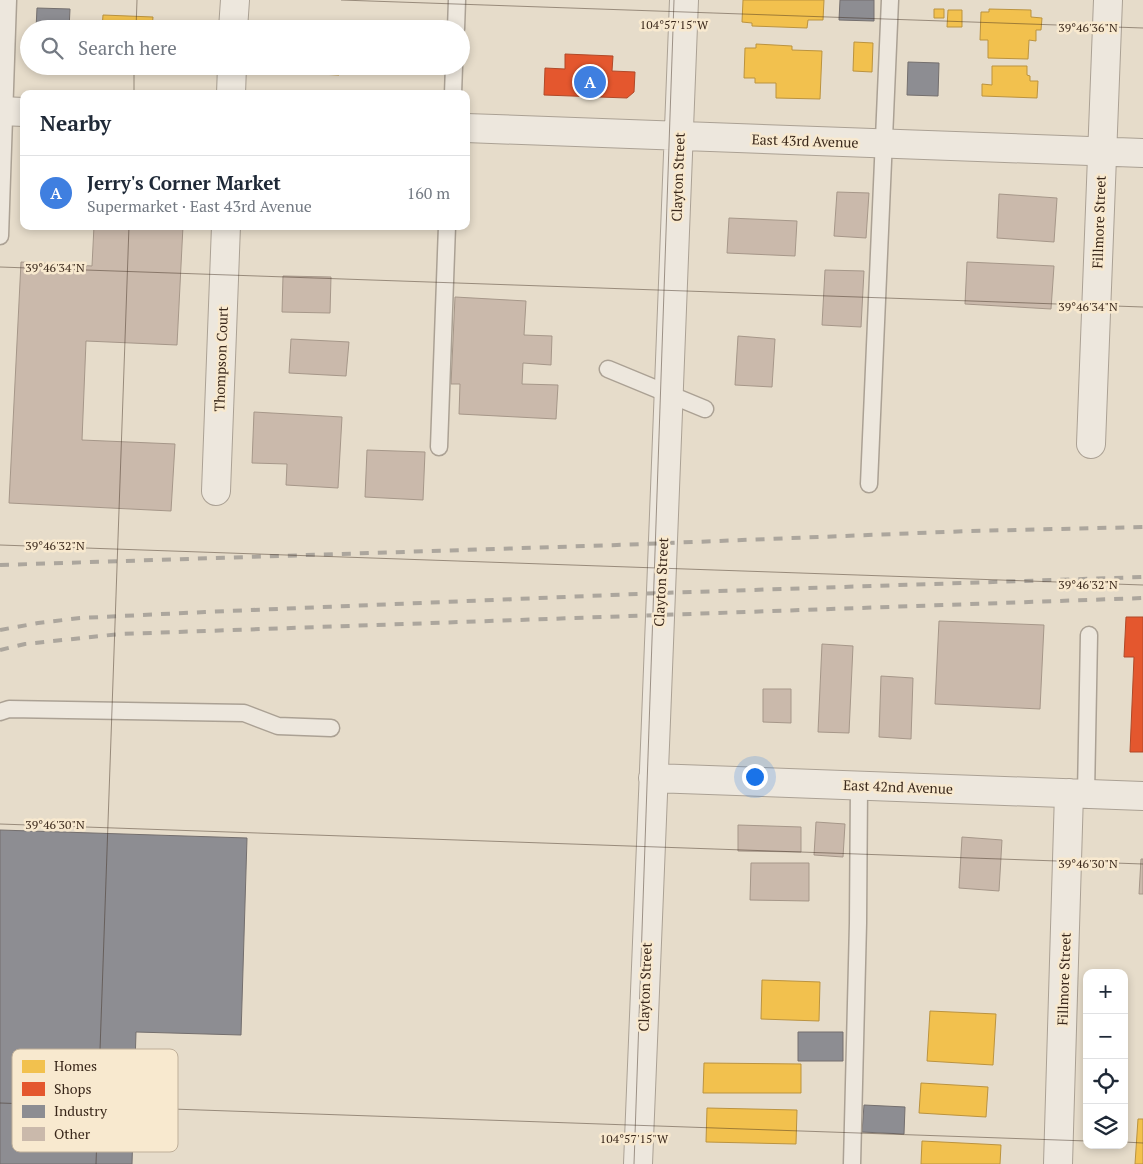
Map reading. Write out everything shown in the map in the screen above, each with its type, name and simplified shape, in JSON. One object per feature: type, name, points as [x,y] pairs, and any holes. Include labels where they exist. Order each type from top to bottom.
[{"type":"street","points":[[234,0],[234,20]]},
{"type":"street","name":"Clayton Street","points":[[638,1164],[684,0]]},
{"type":"street","name":"Fillmore Street","points":[[1091,444],[1108,0]]},
{"type":"street","points":[[231,90],[232,75]]},
{"type":"street","name":"East 43rd Avenue","points":[[470,128],[1143,153]]},
{"type":"street","name":"Thompson Court","points":[[216,491],[226,230]]},
{"type":"street","name":"East 42nd Avenue","points":[[652,778],[1143,796]]},
{"type":"street","name":"Fillmore Street","points":[[1058,1164],[1078,794]]},
{"type":"lane","points":[[0,236],[9,111],[8,0]]},
{"type":"lane","points":[[456,20],[457,0]]},
{"type":"lane","points":[[869,484],[890,0]]},
{"type":"lane","points":[[453,90],[454,75]]},
{"type":"lane","points":[[439,447],[447,230]]},
{"type":"lane","points":[[608,369],[705,409]]},
{"type":"lane","points":[[1078,794],[1090,636]]},
{"type":"lane","points":[[0,712],[9,709],[244,713],[278,726],[331,728]]},
{"type":"lane","points":[[852,1164],[858,923],[859,786]]},
{"type":"building: Homes","points":[[743,0],[824,0],[823,20],[808,20],[807,28],[752,26],[752,23],[742,22]]},
{"type":"building: Homes","points":[[934,9],[944,9],[944,18],[934,18]]},
{"type":"building: Homes","points":[[989,9],[1031,10],[1031,17],[1042,18],[1041,30],[1036,30],[1036,41],[1029,40],[1028,59],[988,58],[988,40],[980,40],[981,12],[989,12]]},
{"type":"building: Homes","points":[[948,10],[962,10],[962,27],[947,27]]},
{"type":"building: Homes","points":[[103,15],[153,17],[153,20],[103,20]]},
{"type":"building: Homes","points":[[854,42],[873,43],[872,72],[853,71]]},
{"type":"building: Homes","points":[[756,44],[792,46],[792,50],[822,51],[820,99],[776,98],[776,83],[755,83],[755,78],[744,78],[745,48],[756,48]]},
{"type":"building: Homes","points":[[992,66],[1027,66],[1027,75],[1030,76],[1030,81],[1038,81],[1037,98],[982,96],[982,84],[992,85]]},
{"type":"building: Homes","points":[[762,980],[820,982],[819,1021],[761,1019]]},
{"type":"building: Homes","points":[[930,1011],[996,1014],[993,1065],[927,1061]]},
{"type":"building: Homes","points":[[704,1063],[801,1064],[801,1093],[703,1093]]},
{"type":"building: Homes","points":[[921,1083],[988,1087],[986,1117],[919,1113]]},
{"type":"building: Homes","points":[[707,1108],[797,1110],[796,1144],[706,1142]]},
{"type":"building: Homes","points":[[1138,1119],[1143,1119],[1143,1164],[1135,1164]]},
{"type":"building: Homes","points":[[922,1141],[1001,1145],[1000,1164],[921,1164]]},
{"type":"building: Shops","points":[[565,54],[613,56],[612,71],[635,72],[634,92],[627,98],[544,95],[545,68],[565,69]]},
{"type":"building: Shops","points":[[1126,617],[1143,617],[1143,752],[1130,752],[1134,657],[1124,657]]},
{"type":"building: Industry","points":[[840,0],[874,0],[874,21],[839,20]]},
{"type":"building: Industry","points":[[37,8],[70,9],[69,20],[36,20]]},
{"type":"building: Industry","points":[[908,62],[939,63],[938,96],[907,95]]},
{"type":"building: Industry","points":[[0,830],[247,838],[241,1035],[136,1032],[135,1049],[12,1049],[12,1152],[132,1152],[132,1164],[0,1164]]},
{"type":"building: Industry","points":[[798,1032],[843,1032],[843,1061],[798,1061]]},
{"type":"building: Industry","points":[[864,1105],[905,1107],[904,1134],[862,1132]]},
{"type":"building: Other","points":[[837,192],[869,193],[866,238],[834,236]]},
{"type":"building: Other","points":[[999,194],[1057,198],[1054,242],[997,238]]},
{"type":"building: Other","points":[[729,218],[797,221],[795,256],[727,253]]},
{"type":"building: Other","points":[[94,230],[183,230],[177,345],[86,341],[82,440],[175,444],[171,511],[9,503],[21,262],[92,266]]},
{"type":"building: Other","points":[[967,262],[1054,266],[1051,309],[965,304]]},
{"type":"building: Other","points":[[825,270],[864,271],[861,327],[822,325]]},
{"type":"building: Other","points":[[283,276],[331,277],[330,313],[282,312]]},
{"type":"building: Other","points":[[455,297],[526,301],[524,335],[552,336],[551,365],[523,363],[522,384],[558,385],[556,419],[459,414],[460,384],[451,384]]},
{"type":"building: Other","points":[[738,336],[775,339],[772,387],[735,385]]},
{"type":"building: Other","points":[[291,339],[349,342],[346,376],[289,373]]},
{"type":"building: Other","points":[[254,412],[342,417],[338,488],[286,485],[287,464],[252,463]]},
{"type":"building: Other","points":[[367,450],[425,452],[423,500],[365,497]]},
{"type":"building: Other","points":[[939,621],[1044,625],[1040,709],[935,704]]},
{"type":"building: Other","points":[[822,644],[853,646],[849,733],[818,732]]},
{"type":"building: Other","points":[[881,676],[913,678],[911,739],[879,737]]},
{"type":"building: Other","points":[[763,689],[791,689],[791,723],[763,722]]},
{"type":"building: Other","points":[[816,822],[845,824],[843,857],[814,855]]},
{"type":"building: Other","points":[[738,825],[801,827],[801,852],[738,851]]},
{"type":"building: Other","points":[[962,837],[1002,840],[999,891],[959,888]]},
{"type":"building: Other","points":[[1141,859],[1143,859],[1143,894],[1139,894]]},
{"type":"building: Other","points":[[751,863],[809,863],[809,901],[750,900]]},
{"type":"railway","points":[[0,565],[617,545],[970,531],[1143,527]]},
{"type":"railway","points":[[0,630],[80,618],[205,612],[661,593],[1143,577]]},
{"type":"railway","points":[[0,650],[25,644],[120,634],[1143,598]]},
{"type":"place","name":"Jerry's Corner Market","points":[[590,82]]}]
